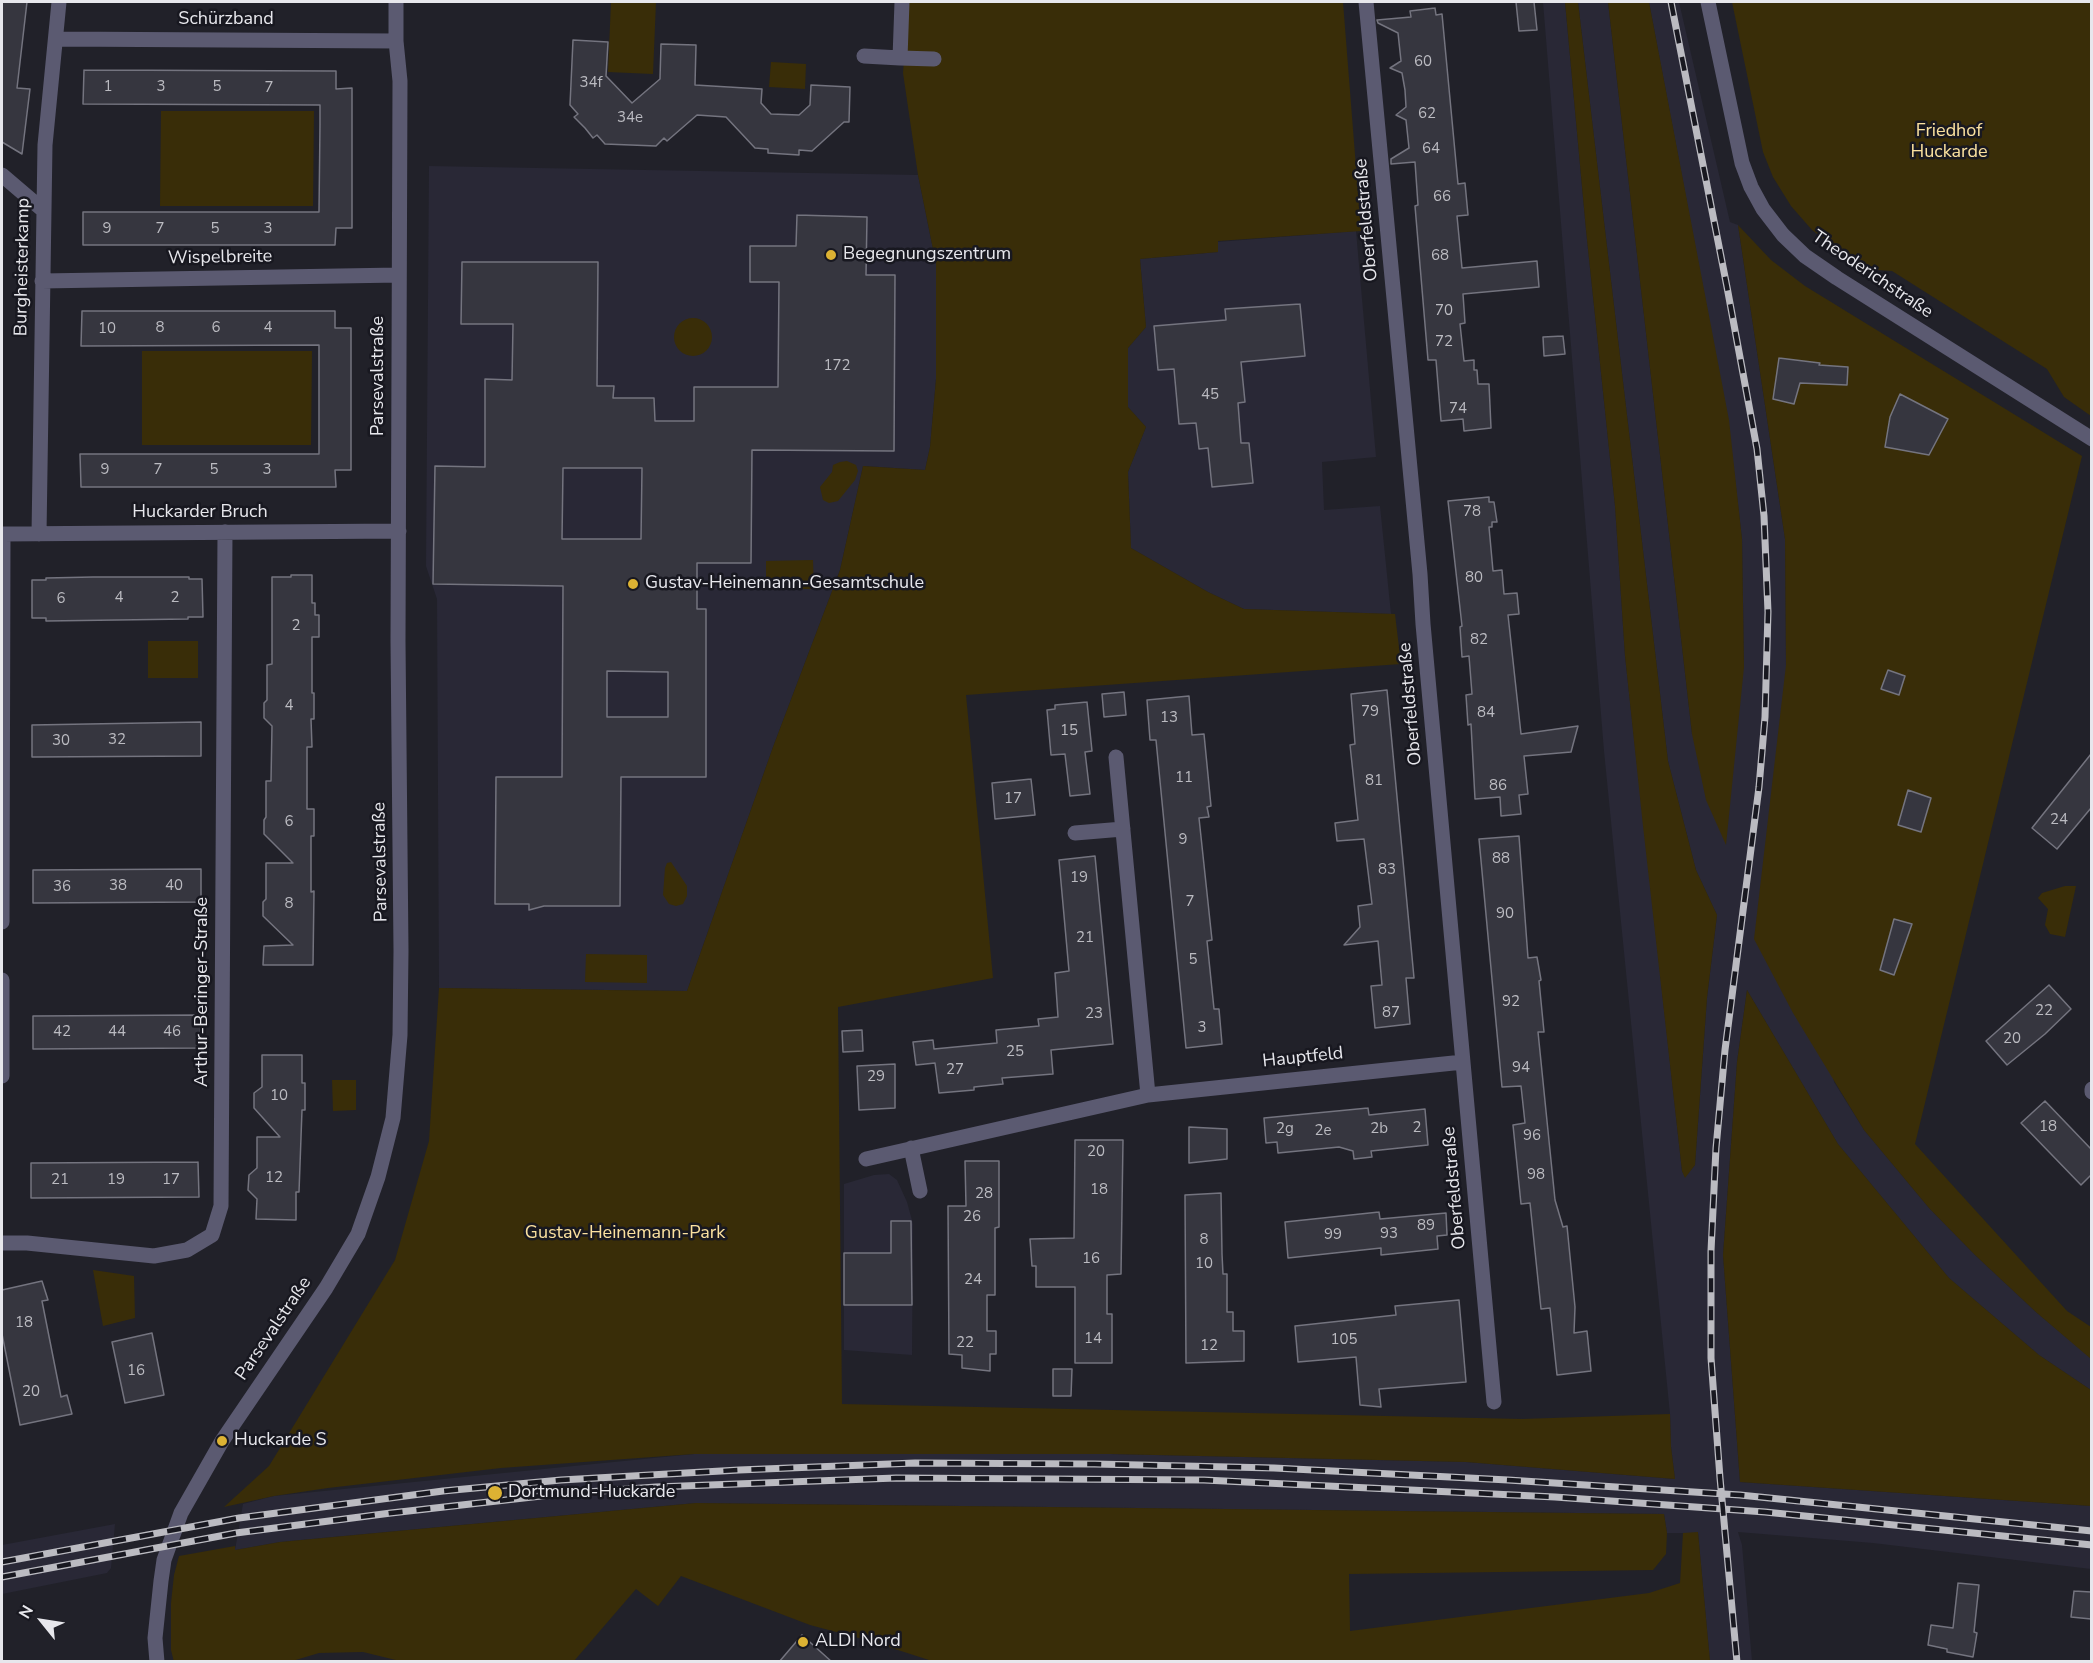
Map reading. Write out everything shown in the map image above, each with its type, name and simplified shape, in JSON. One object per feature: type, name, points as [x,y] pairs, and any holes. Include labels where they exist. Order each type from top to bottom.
[{"type":"street","name":"Burgheisterkamp","points":[[39,534],[45,145],[59,2]]},
{"type":"street","name":"Parsevalstraße","points":[[157,1662],[155,1638],[164,1560],[181,1513],[222,1441],[326,1288],[358,1234],[378,1177],[393,1118],[400,1035],[401,951],[400,81],[396,41],[396,2]]},
{"type":"street","points":[[900,58],[902,2]]},
{"type":"street","name":"Oberfeldstraße","points":[[1366,2],[1494,1402]]},
{"type":"street","name":"Theoderichstraße","points":[[1708,2],[1742,163],[1763,209],[1783,235],[1805,256],[1837,278],[2091,439]]},
{"type":"street","name":"Schürzband","points":[[56,39],[396,41]]},
{"type":"street","points":[[864,56],[934,59]]},
{"type":"street","points":[[2,175],[43,210]]},
{"type":"street","name":"Wispelbreite","points":[[42,280],[399,275]]},
{"type":"street","name":"Huckarder Bruch","points":[[2,534],[399,531]]},
{"type":"street","name":"Arthur-Beringer-Straße","points":[[2,1243],[27,1243],[154,1256],[187,1250],[212,1235],[221,1206],[225,532]]},
{"type":"street","points":[[2,534],[2,922]]},
{"type":"street","points":[[1116,757],[1148,1095]]},
{"type":"street","points":[[1075,833],[1123,829]]},
{"type":"street","points":[[2,980],[2,1076]]},
{"type":"street","name":"Hauptfeld","points":[[866,1159],[1148,1095],[1463,1062]]},
{"type":"street","points":[[912,1148],[920,1191]]},
{"type":"shaded area","points":[[1543,2],[1565,2],[1615,506],[1625,656],[1682,1171],[1685,1177],[1695,1165],[1707,998],[1717,915],[1696,870],[1668,761],[1578,2],[1608,2],[1692,734],[1744,667],[1742,539],[1728,420],[1649,2],[1679,2],[1730,222],[1738,225],[1785,539],[1786,665],[1834,1082],[1864,1130],[1929,1208],[2037,1313],[2092,1359],[2091,1390],[2039,1355],[1949,1278],[1838,1144],[1747,990],[1737,1062],[1723,1255],[1740,1482],[2091,1506],[2091,1569],[1873,1543],[1738,1532],[1742,1545],[1752,1661],[1710,1662],[1698,1533],[1667,1533],[1664,1514],[696,1503],[280,1542],[235,1550],[243,1504],[274,1496],[694,1454],[1111,1454],[1466,1462],[1675,1479],[1604,751]]},
{"type":"shaded area","name":"Gustav-Heinemann-Gesamtschule","points":[[429,166],[918,175],[936,264],[936,379],[930,447],[925,470],[863,466],[840,570],[773,747],[687,991],[439,988],[437,599],[426,566]]},
{"type":"shaded area","points":[[1356,231],[1376,457],[1322,462],[1324,510],[1380,506],[1391,614],[1244,609],[1208,592],[1131,548],[1128,472],[1146,427],[1128,407],[1128,348],[1146,327],[1140,259],[1218,252],[1217,242]]},
{"type":"shaded area","points":[[889,1174],[897,1180],[907,1202],[913,1224],[912,1355],[844,1350],[844,1184],[874,1175]]},
{"type":"shaded area","points":[[115,1524],[111,1568],[107,1573],[2,1594],[2,1545]]},
{"type":"green space","points":[[611,2],[656,2],[653,74],[608,72]]},
{"type":"green space","name":"Gustav-Heinemann-Park","points":[[908,2],[1343,2],[1361,231],[1218,241],[1218,252],[1140,259],[1146,327],[1128,348],[1128,407],[1146,427],[1128,472],[1131,548],[1208,592],[1244,609],[1395,614],[1401,664],[966,695],[993,978],[838,1007],[842,1404],[1522,1419],[1670,1414],[1675,1479],[1466,1462],[1111,1454],[694,1454],[501,1468],[328,1488],[274,1496],[224,1507],[269,1466],[395,1260],[429,1141],[439,988],[687,991],[773,747],[840,570],[863,466],[925,470],[930,447],[936,379],[936,264],[918,175],[903,73]]},
{"type":"green space","points":[[1565,2],[1578,2],[1668,761],[1696,870],[1717,915],[1707,998],[1695,1165],[1685,1178],[1682,1171],[1625,656],[1615,506]]},
{"type":"green space","points":[[1608,2],[1649,2],[1729,420],[1742,539],[1744,667],[1726,845],[1706,800],[1692,734]]},
{"type":"green space","name":"Friedhof Huckarde","points":[[1732,2],[2091,2],[2091,416],[2064,397],[2047,369],[1892,271],[1878,270],[1863,265],[1837,249],[1812,230],[1791,206],[1773,177],[1763,152]]},
{"type":"green space","points":[[771,62],[806,64],[805,89],[769,87]]},
{"type":"green space","points":[[161,111],[314,111],[313,206],[160,206]]},
{"type":"green space","points":[[1738,225],[1771,260],[1805,286],[2082,456],[1915,1144],[2067,1311],[2091,1327],[2091,1359],[1975,1255],[1929,1208],[1864,1130],[1793,1013],[1754,939],[1786,665],[1785,539]]},
{"type":"green space","points":[[693,318],[700,319],[706,324],[711,330],[711,344],[706,350],[700,355],[693,356],[686,355],[680,350],[675,344],[674,337],[675,330],[680,324],[686,319]]},
{"type":"green space","points":[[142,351],[312,351],[311,445],[142,445]]},
{"type":"green space","points":[[847,461],[856,465],[858,471],[855,480],[838,501],[829,503],[823,500],[820,487],[832,472],[833,465]]},
{"type":"green space","points":[[813,560],[814,589],[766,589],[766,561]]},
{"type":"green space","points":[[148,641],[198,641],[198,678],[148,678]]},
{"type":"green space","points":[[671,862],[687,886],[687,896],[683,904],[676,906],[669,904],[663,895],[665,868],[667,863]]},
{"type":"green space","points":[[2065,886],[2076,886],[2065,937],[2050,934],[2045,925],[2048,909],[2038,898],[2042,893]]},
{"type":"green space","points":[[586,954],[647,955],[647,983],[585,982]]},
{"type":"green space","points":[[1747,990],[1838,1144],[1949,1278],[2039,1355],[2091,1390],[2091,1506],[1740,1482],[1723,1255],[1737,1062]]},
{"type":"green space","points":[[332,1080],[356,1080],[356,1110],[333,1111]]},
{"type":"green space","points":[[93,1270],[134,1276],[135,1318],[103,1326]]},
{"type":"green space","points":[[696,1503],[1664,1514],[1667,1533],[1666,1554],[1653,1570],[1349,1574],[1350,1631],[1649,1593],[1680,1583],[1683,1533],[1698,1532],[1710,1661],[932,1661],[810,1625],[681,1576],[658,1606],[636,1589],[574,1661],[404,1662],[363,1652],[319,1653],[289,1662],[174,1662],[171,1650],[171,1603],[179,1556],[235,1546],[235,1550],[280,1542]]},
{"type":"building","points":[[2,2],[27,2],[17,88],[30,89],[22,154],[2,142]]},
{"type":"building","points":[[1516,2],[1534,2],[1537,30],[1519,31]]},
{"type":"building","points":[[1435,8],[1436,15],[1442,14],[1458,184],[1465,183],[1468,215],[1457,216],[1462,268],[1537,261],[1539,287],[1463,294],[1465,323],[1460,324],[1464,361],[1474,360],[1478,384],[1489,384],[1491,428],[1464,431],[1463,419],[1441,421],[1436,360],[1428,360],[1415,206],[1418,205],[1415,162],[1391,164],[1391,159],[1409,148],[1406,120],[1396,115],[1406,107],[1402,73],[1390,68],[1401,61],[1398,33],[1378,23],[1377,20],[1411,17],[1410,11]]},
{"type":"building","points":[[573,40],[608,42],[606,76],[632,103],[660,79],[661,44],[696,45],[695,85],[762,89],[761,103],[771,114],[799,115],[810,105],[811,85],[850,87],[849,122],[844,122],[812,151],[799,150],[799,155],[768,153],[768,149],[755,148],[726,117],[697,115],[667,141],[664,138],[656,146],[605,144],[597,135],[593,138],[574,117],[578,114],[570,105]]},
{"type":"building","points":[[84,70],[336,71],[336,89],[352,88],[352,228],[336,228],[335,245],[83,245],[83,212],[319,212],[320,124],[320,105],[83,104]]},
{"type":"building","points":[[797,215],[867,217],[866,275],[895,275],[894,451],[752,450],[751,563],[697,563],[697,609],[706,609],[706,777],[621,777],[620,906],[544,906],[529,910],[529,904],[495,904],[496,777],[562,777],[563,586],[433,584],[435,466],[485,467],[485,379],[512,380],[513,324],[461,324],[462,262],[598,262],[597,386],[614,386],[613,398],[654,398],[655,421],[694,421],[694,387],[778,387],[779,282],[750,282],[750,246],[796,246]],"holes":[[[563,468],[642,468],[641,539],[562,539]],[[607,671],[668,672],[668,717],[607,717]]]},
{"type":"building","points":[[1300,304],[1305,356],[1241,362],[1245,402],[1238,403],[1241,443],[1249,443],[1253,483],[1212,487],[1208,448],[1199,449],[1196,423],[1179,424],[1174,369],[1158,370],[1154,326],[1226,320],[1225,309]]},
{"type":"building","points":[[82,311],[335,311],[335,328],[351,328],[351,470],[335,470],[336,487],[81,487],[80,454],[319,454],[319,345],[81,346]]},
{"type":"building","points":[[1563,336],[1565,354],[1544,356],[1543,337]]},
{"type":"building","points":[[1779,358],[1848,367],[1847,385],[1800,383],[1794,404],[1773,399]]},
{"type":"building","points":[[1900,394],[1948,419],[1929,455],[1885,447],[1890,417]]},
{"type":"building","points":[[1489,497],[1489,502],[1494,502],[1497,522],[1492,522],[1492,527],[1489,527],[1493,571],[1502,570],[1504,594],[1517,593],[1519,614],[1508,615],[1521,734],[1578,726],[1571,752],[1524,756],[1528,794],[1519,795],[1521,814],[1501,816],[1500,797],[1475,799],[1471,724],[1468,725],[1466,695],[1472,694],[1469,656],[1462,657],[1460,627],[1462,626],[1448,501]]},
{"type":"building","points":[[291,575],[312,575],[312,603],[315,603],[315,615],[319,615],[319,637],[312,637],[314,719],[311,719],[312,747],[307,747],[307,809],[314,809],[314,836],[311,836],[311,892],[314,891],[313,965],[263,965],[264,946],[293,945],[263,916],[263,902],[266,899],[266,863],[293,863],[264,834],[266,781],[271,781],[272,726],[264,718],[264,703],[267,700],[267,665],[272,664],[272,577],[291,577]]},
{"type":"building","points":[[93,577],[202,579],[203,617],[46,621],[46,618],[32,618],[32,580]]},
{"type":"building","points":[[1888,670],[1905,676],[1899,695],[1881,689]]},
{"type":"building","points":[[1387,690],[1414,978],[1406,978],[1410,1024],[1375,1028],[1371,986],[1382,985],[1378,941],[1344,945],[1360,927],[1358,906],[1372,904],[1364,839],[1337,841],[1335,823],[1358,820],[1350,745],[1355,744],[1351,694]]},
{"type":"building","points":[[1124,692],[1126,715],[1104,717],[1102,694]]},
{"type":"building","points":[[1189,696],[1192,735],[1204,734],[1211,806],[1207,807],[1209,817],[1199,818],[1212,940],[1207,941],[1214,1009],[1219,1009],[1222,1044],[1186,1048],[1156,740],[1150,740],[1147,700]]},
{"type":"building","points":[[1087,702],[1092,751],[1085,752],[1090,794],[1070,796],[1065,754],[1051,755],[1047,710],[1055,709],[1055,705]]},
{"type":"building","points":[[201,722],[201,756],[32,757],[32,725]]},
{"type":"building","points":[[2091,754],[2091,808],[2057,849],[2032,828]]},
{"type":"building","points":[[1031,779],[1035,815],[995,819],[992,783]]},
{"type":"building","points":[[1908,790],[1931,798],[1921,832],[1898,825]]},
{"type":"building","points":[[1519,836],[1528,958],[1537,957],[1541,980],[1539,981],[1544,1032],[1538,1032],[1555,1200],[1563,1227],[1567,1226],[1575,1307],[1574,1333],[1587,1331],[1591,1371],[1557,1375],[1550,1308],[1541,1309],[1530,1203],[1521,1204],[1513,1125],[1525,1123],[1521,1086],[1502,1087],[1479,839]]},
{"type":"building","points":[[1095,856],[1113,1044],[1051,1050],[1053,1074],[1002,1078],[1003,1084],[974,1087],[974,1090],[939,1093],[935,1063],[916,1065],[913,1042],[933,1040],[934,1049],[997,1043],[996,1030],[1039,1026],[1038,1019],[1058,1017],[1055,973],[1069,971],[1059,860]]},
{"type":"building","points":[[201,869],[201,902],[33,903],[33,870]]},
{"type":"building","points":[[1894,919],[1912,924],[1894,975],[1880,970]]},
{"type":"building","points":[[2049,985],[2071,1009],[2007,1065],[1986,1041]]},
{"type":"building","points":[[200,1015],[200,1048],[33,1049],[33,1016]]},
{"type":"building","points":[[862,1030],[863,1051],[843,1052],[842,1031]]},
{"type":"building","points":[[262,1055],[302,1055],[305,1110],[302,1110],[296,1220],[256,1219],[257,1199],[248,1190],[249,1175],[257,1168],[257,1137],[280,1137],[254,1108],[254,1093],[262,1087]]},
{"type":"building","points":[[895,1064],[895,1108],[859,1110],[857,1066]]},
{"type":"building","points":[[2045,1101],[2091,1149],[2091,1175],[2081,1185],[2021,1123]]},
{"type":"building","points":[[1368,1108],[1369,1115],[1425,1109],[1428,1145],[1371,1151],[1372,1157],[1354,1159],[1353,1151],[1339,1147],[1278,1153],[1277,1142],[1266,1143],[1264,1118]]},
{"type":"building","points":[[1189,1127],[1227,1129],[1227,1159],[1189,1163]]},
{"type":"building","points":[[1075,1140],[1123,1140],[1121,1274],[1107,1275],[1107,1314],[1112,1314],[1112,1363],[1075,1363],[1075,1287],[1036,1287],[1036,1266],[1032,1266],[1030,1239],[1074,1238]]},
{"type":"building","points":[[965,1161],[999,1161],[999,1227],[995,1228],[995,1295],[987,1295],[987,1331],[996,1331],[996,1354],[990,1354],[990,1371],[962,1368],[962,1355],[949,1354],[948,1206],[966,1206]]},
{"type":"building","points":[[198,1162],[199,1197],[31,1198],[31,1163]]},
{"type":"building","points":[[1221,1193],[1223,1274],[1227,1274],[1227,1312],[1233,1312],[1233,1331],[1244,1331],[1244,1361],[1186,1363],[1185,1195]]},
{"type":"building","points":[[1379,1212],[1380,1219],[1446,1213],[1447,1235],[1437,1236],[1438,1249],[1381,1255],[1381,1248],[1288,1258],[1285,1222]]},
{"type":"building","points":[[891,1221],[911,1221],[912,1305],[844,1305],[844,1253],[891,1253]]},
{"type":"building","points":[[42,1281],[48,1300],[42,1301],[61,1397],[67,1395],[72,1414],[20,1425],[2,1334],[2,1290]]},
{"type":"building","points":[[1459,1300],[1466,1382],[1379,1389],[1381,1407],[1360,1405],[1356,1357],[1298,1362],[1295,1326],[1396,1315],[1395,1306]]},
{"type":"building","points":[[152,1333],[164,1395],[125,1403],[112,1342]]},
{"type":"building","points":[[1053,1369],[1072,1369],[1071,1396],[1053,1396]]},
{"type":"building","points":[[1958,1583],[1979,1585],[1974,1632],[1977,1633],[1973,1657],[1947,1652],[1947,1649],[1928,1645],[1931,1625],[1953,1628]]},
{"type":"building","points":[[2074,1591],[2091,1592],[2091,1619],[2071,1617]]},
{"type":"building","name":"ALDI Nord","points":[[802,1635],[832,1662],[779,1662]]},
{"type":"railway","points":[[1671,2],[1757,449],[1764,516],[1768,612],[1765,717],[1759,787],[1725,1050],[1716,1148],[1711,1251],[1711,1358],[1737,1662]]},
{"type":"railway","points":[[2,1562],[239,1518],[443,1491],[561,1480],[915,1463],[1274,1468],[1508,1480],[1740,1495],[2092,1531]]},
{"type":"railway","points":[[2,1577],[236,1533],[559,1494],[656,1487],[896,1478],[1204,1480],[1555,1497],[1765,1512],[2092,1545]]},
{"type":"place","name":"Begegnungszentrum","points":[[831,255]]},
{"type":"place","name":"Gustav-Heinemann-Gesamtschule","points":[[633,584]]},
{"type":"place","name":"Huckarde S","points":[[222,1441]]},
{"type":"place","name":"Dortmund-Huckarde","points":[[495,1493]]},
{"type":"place","name":"ALDI Nord","points":[[803,1642]]}]
